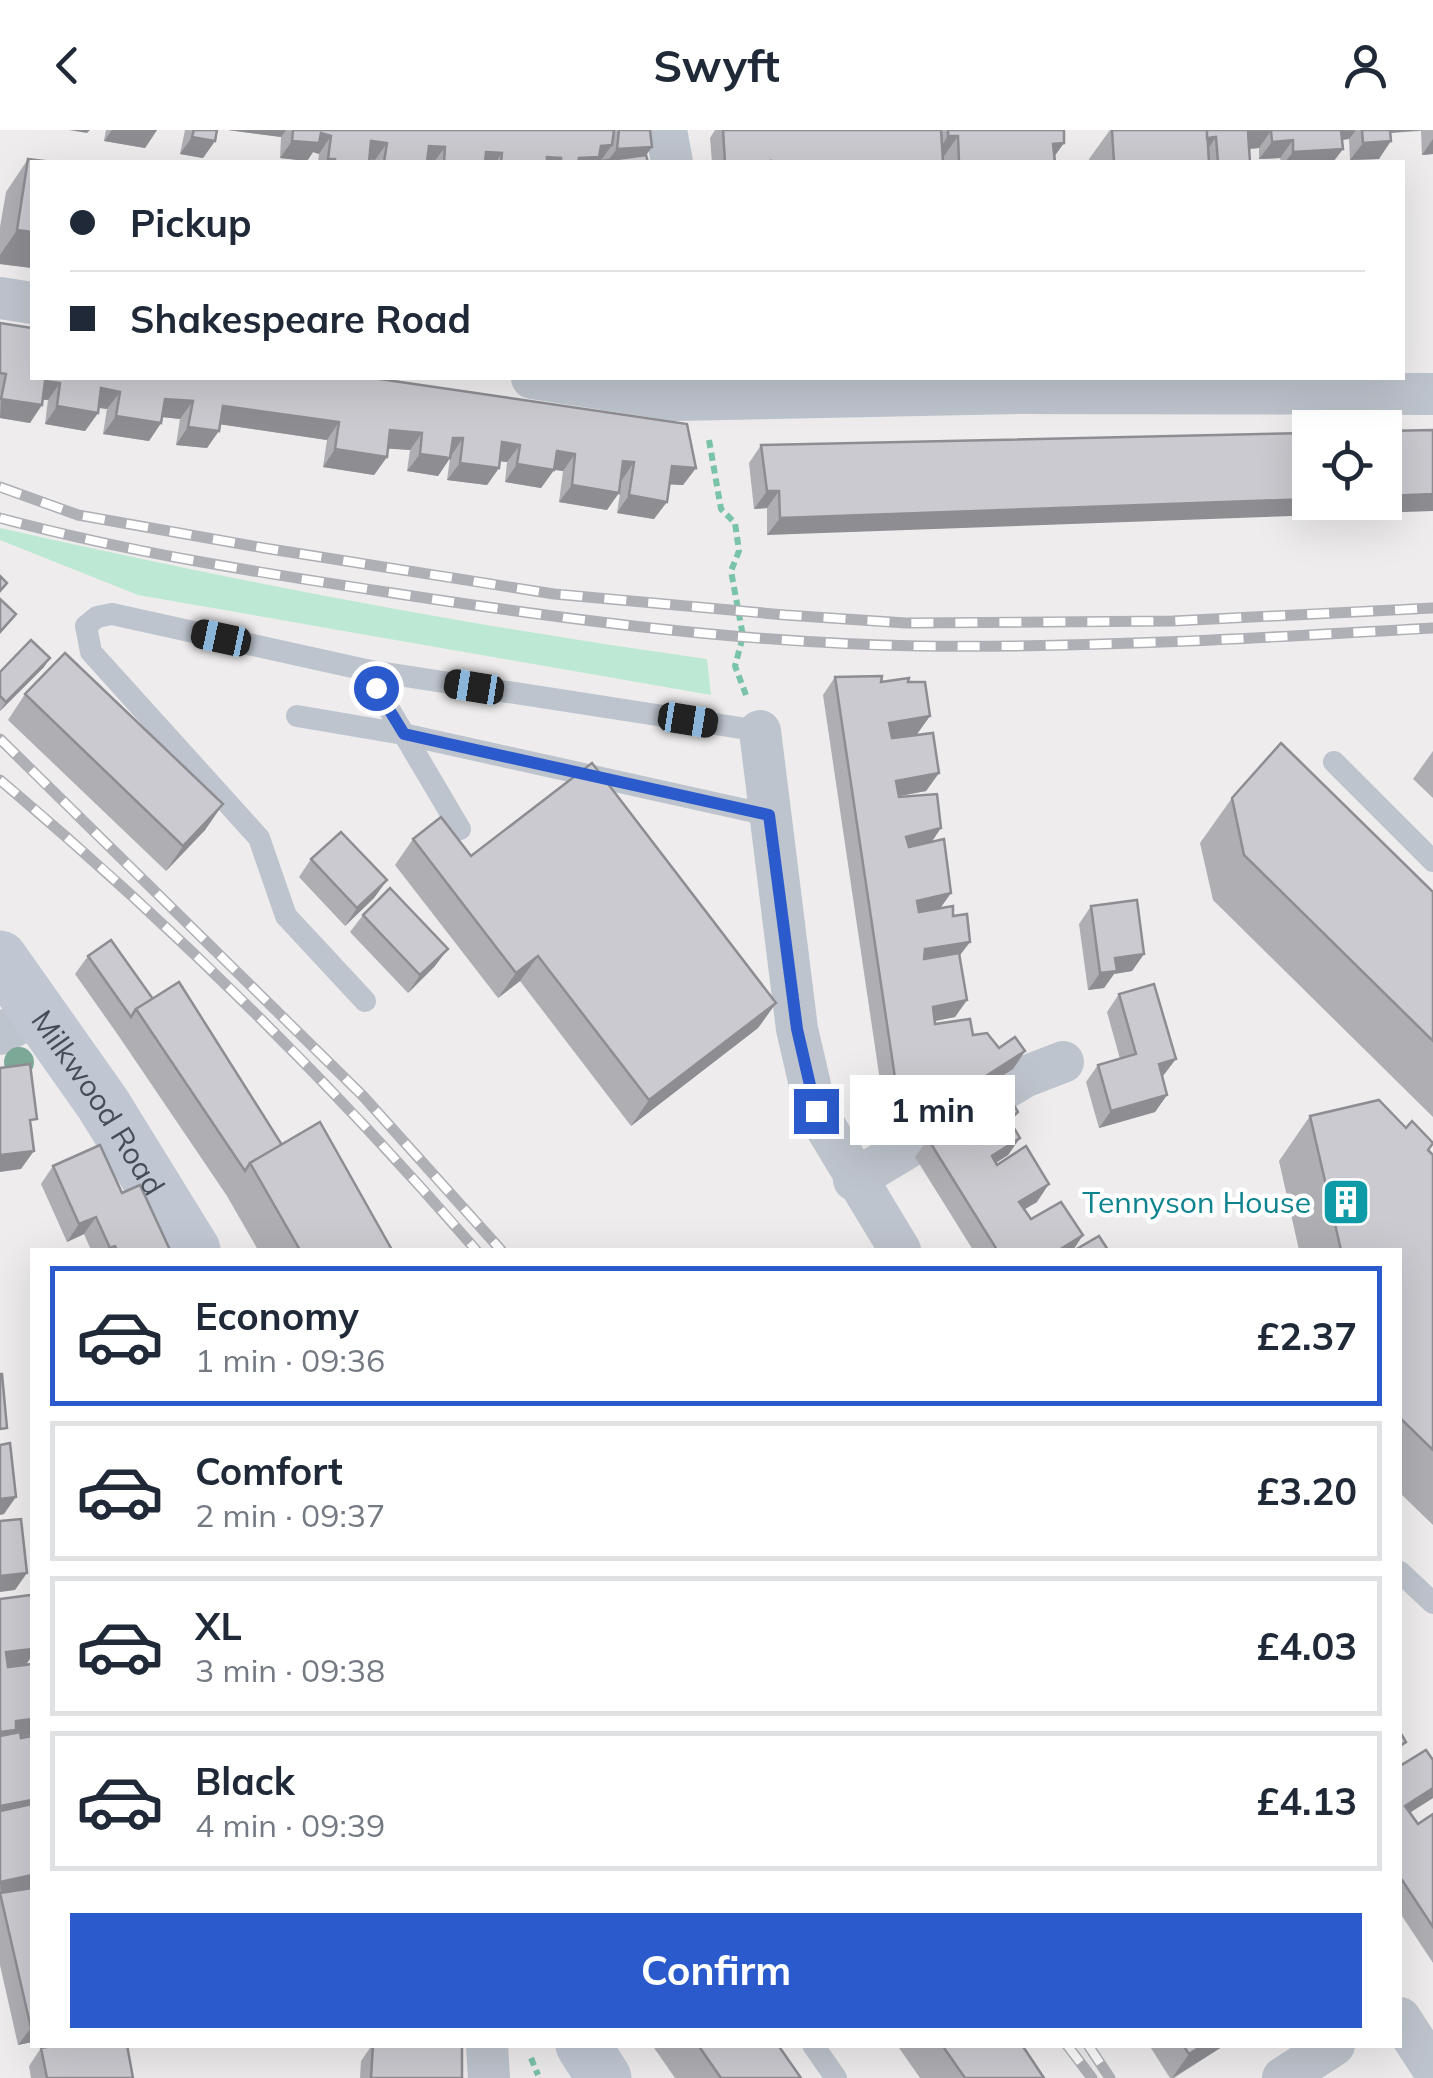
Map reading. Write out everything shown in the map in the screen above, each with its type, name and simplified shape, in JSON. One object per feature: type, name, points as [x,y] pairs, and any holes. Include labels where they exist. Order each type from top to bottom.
[{"type":"main road","name":"Milkwood Road","points":[[0,958],[20,1023],[103,1104],[192,1248]]},
{"type":"street","points":[[666,130],[672,160]]},
{"type":"street","points":[[0,298],[30,303]]},
{"type":"street","points":[[545,380],[674,400],[704,388],[1433,394]]},
{"type":"street","points":[[760,731],[801,1046],[816,1111],[854,1180],[899,1248]]},
{"type":"street","points":[[854,1180],[1024,1077],[1063,1062]]},
{"type":"street","points":[[1402,2021],[1433,2069]]},
{"type":"street","points":[[487,2048],[490,2078]]},
{"type":"street","points":[[1283,2078],[1329,2048]]},
{"type":"lane","points":[[365,1001],[286,916],[259,838],[91,652],[86,626],[97,616],[112,614],[366,670],[760,731]]},
{"type":"lane","points":[[366,670],[460,829]]},
{"type":"lane","points":[[298,716],[404,734],[769,815]]},
{"type":"lane","points":[[1334,762],[1433,861]]},
{"type":"lane","points":[[1402,1574],[1433,1603]]},
{"type":"lane","points":[[815,2048],[836,2078]]},
{"type":"path","points":[[711,450],[721,509],[735,524],[739,551],[732,571],[743,636],[735,666]]},
{"type":"green space","points":[[0,528],[352,601],[707,659],[711,695],[138,595],[0,540]]},
{"type":"building","points":[[194,130],[217,130],[215,141],[192,137]]},
{"type":"building","points":[[293,130],[614,130],[612,145],[601,146],[599,157],[578,160],[501,160],[502,153],[486,152],[485,160],[444,160],[445,147],[429,146],[427,160],[384,160],[387,143],[371,141],[369,160],[335,160],[328,159],[331,136],[321,133],[319,143],[292,141]]},
{"type":"building","points":[[619,130],[650,130],[652,147],[617,149]]},
{"type":"building","points":[[723,130],[941,130],[943,160],[725,160]]},
{"type":"building","points":[[948,130],[1064,130],[1064,143],[1053,144],[1055,160],[959,160],[958,136],[948,136]]},
{"type":"building","points":[[1112,130],[1207,130],[1209,160],[1114,160]]},
{"type":"building","points":[[1207,130],[1341,130],[1343,149],[1293,152],[1293,140],[1272,142],[1271,131],[1248,132],[1250,160],[1218,160],[1216,137],[1207,138]]},
{"type":"building","points":[[1362,130],[1390,130],[1391,141],[1363,143]]},
{"type":"building","points":[[646,155],[647,160],[609,160]]},
{"type":"building","points":[[28,159],[36,160],[30,160],[30,232],[17,230]]},
{"type":"building","points":[[0,323],[30,328],[30,380],[387,380],[687,424],[696,468],[672,466],[667,502],[629,495],[634,462],[623,461],[619,493],[572,485],[575,454],[557,451],[554,470],[517,464],[520,445],[502,442],[499,468],[460,463],[463,438],[453,438],[450,458],[420,454],[422,433],[390,430],[387,457],[335,449],[339,422],[223,406],[219,431],[188,427],[193,401],[165,399],[161,423],[116,416],[120,392],[101,388],[98,413],[57,406],[60,383],[45,381],[42,405],[1,399],[6,374],[0,373]]},
{"type":"building","points":[[1433,430],[1433,494],[1402,495],[1402,431]]},
{"type":"building","points":[[1292,433],[1292,500],[780,518],[779,491],[767,491],[761,445]]},
{"type":"building","points":[[0,599],[16,614],[0,632]]},
{"type":"building","points":[[31,640],[50,658],[6,702],[0,696],[0,672]]},
{"type":"building","points":[[65,653],[223,804],[183,846],[25,694]]},
{"type":"building","points":[[882,676],[881,682],[909,678],[908,682],[925,682],[930,716],[889,723],[892,738],[933,733],[939,773],[896,781],[899,797],[937,794],[941,828],[906,837],[909,847],[944,839],[951,893],[917,901],[919,912],[953,906],[953,916],[967,914],[970,942],[925,949],[924,959],[959,953],[967,1000],[933,1007],[935,1024],[970,1019],[973,1035],[987,1033],[999,1048],[1015,1037],[1025,1051],[911,1124],[897,1091],[835,677]]},
{"type":"building","points":[[1281,743],[1433,892],[1433,1041],[1244,855],[1232,798]]},
{"type":"building","points":[[592,763],[776,1003],[649,1100],[538,956],[516,973],[413,839],[441,817],[471,856]]},
{"type":"building","points":[[341,832],[387,880],[357,908],[311,859]]},
{"type":"building","points":[[390,888],[448,949],[420,975],[363,915]]},
{"type":"building","points":[[1137,900],[1144,954],[1115,958],[1117,971],[1100,973],[1091,906]]},
{"type":"building","points":[[111,940],[153,999],[136,1009],[131,1017],[88,956]]},
{"type":"building","points":[[179,982],[282,1145],[250,1163],[245,1171],[136,1009]]},
{"type":"building","points":[[1154,984],[1176,1059],[1159,1064],[1167,1095],[1111,1111],[1098,1065],[1136,1054],[1119,994]]},
{"type":"building","points":[[30,1064],[37,1119],[30,1120],[34,1151],[0,1155],[0,1068]]},
{"type":"building","points":[[1004,1088],[1018,1112],[1009,1120],[1020,1138],[992,1156],[997,1165],[1026,1146],[1049,1184],[1019,1202],[1031,1219],[1061,1202],[1083,1235],[1062,1248],[996,1248],[928,1139]]},
{"type":"building","points":[[1379,1100],[1406,1128],[1412,1121],[1433,1143],[1428,1150],[1433,1155],[1433,1450],[1402,1420],[1402,1248],[1341,1248],[1310,1116]]},
{"type":"building","points":[[320,1122],[391,1248],[299,1248],[250,1163]]},
{"type":"building","points":[[100,1145],[122,1193],[140,1185],[169,1248],[110,1248],[96,1217],[79,1224],[53,1166]]},
{"type":"building","points":[[1099,1236],[1107,1248],[1078,1248]]},
{"type":"building","points":[[0,1374],[7,1428],[0,1429]]},
{"type":"building","points":[[10,1443],[16,1497],[0,1499],[0,1445]]},
{"type":"building","points":[[21,1519],[27,1573],[0,1576],[0,1521]]},
{"type":"building","points":[[30,1595],[30,1649],[6,1652],[8,1667],[30,1664],[30,1719],[16,1721],[16,1730],[0,1732],[0,1599]]},
{"type":"building","points":[[20,1732],[21,1738],[30,1736],[30,1800],[0,1806],[0,1736]]},
{"type":"building","points":[[1426,1750],[1433,1760],[1433,1788],[1405,1806],[1418,1824],[1433,1814],[1433,1927],[1402,1880],[1402,1765]]},
{"type":"building","points":[[30,1804],[30,1875],[0,1882],[0,1811]]},
{"type":"building","points":[[30,1888],[30,2024],[0,1893]]},
{"type":"building","points":[[41,2048],[128,2048],[133,2078],[47,2078]]},
{"type":"building","points":[[373,2048],[462,2048],[462,2078],[371,2078]]},
{"type":"building","points":[[700,2048],[780,2048],[801,2078],[721,2078]]},
{"type":"building","points":[[944,2048],[1024,2048],[1044,2078],[965,2078]]},
{"type":"railway","points":[[0,487],[78,515],[264,548],[554,594],[785,615],[906,623],[1173,621],[1433,608]]},
{"type":"railway","points":[[0,518],[240,569],[452,602],[719,635],[852,644],[1048,645],[1433,628]]},
{"type":"railway","points":[[0,739],[363,1096],[499,1248]]},
{"type":"railway","points":[[0,780],[126,890],[247,1006],[364,1126],[474,1248]]},
{"type":"railway","points":[[1069,2048],[1092,2078]]},
{"type":"railway","points":[[1090,2048],[1110,2078]]},
{"type":"place","name":"Tennyson House","points":[[1346,1202]]},
{"type":"route","points":[[376,688],[404,734],[769,815],[797,1029],[816,1111]]}]
